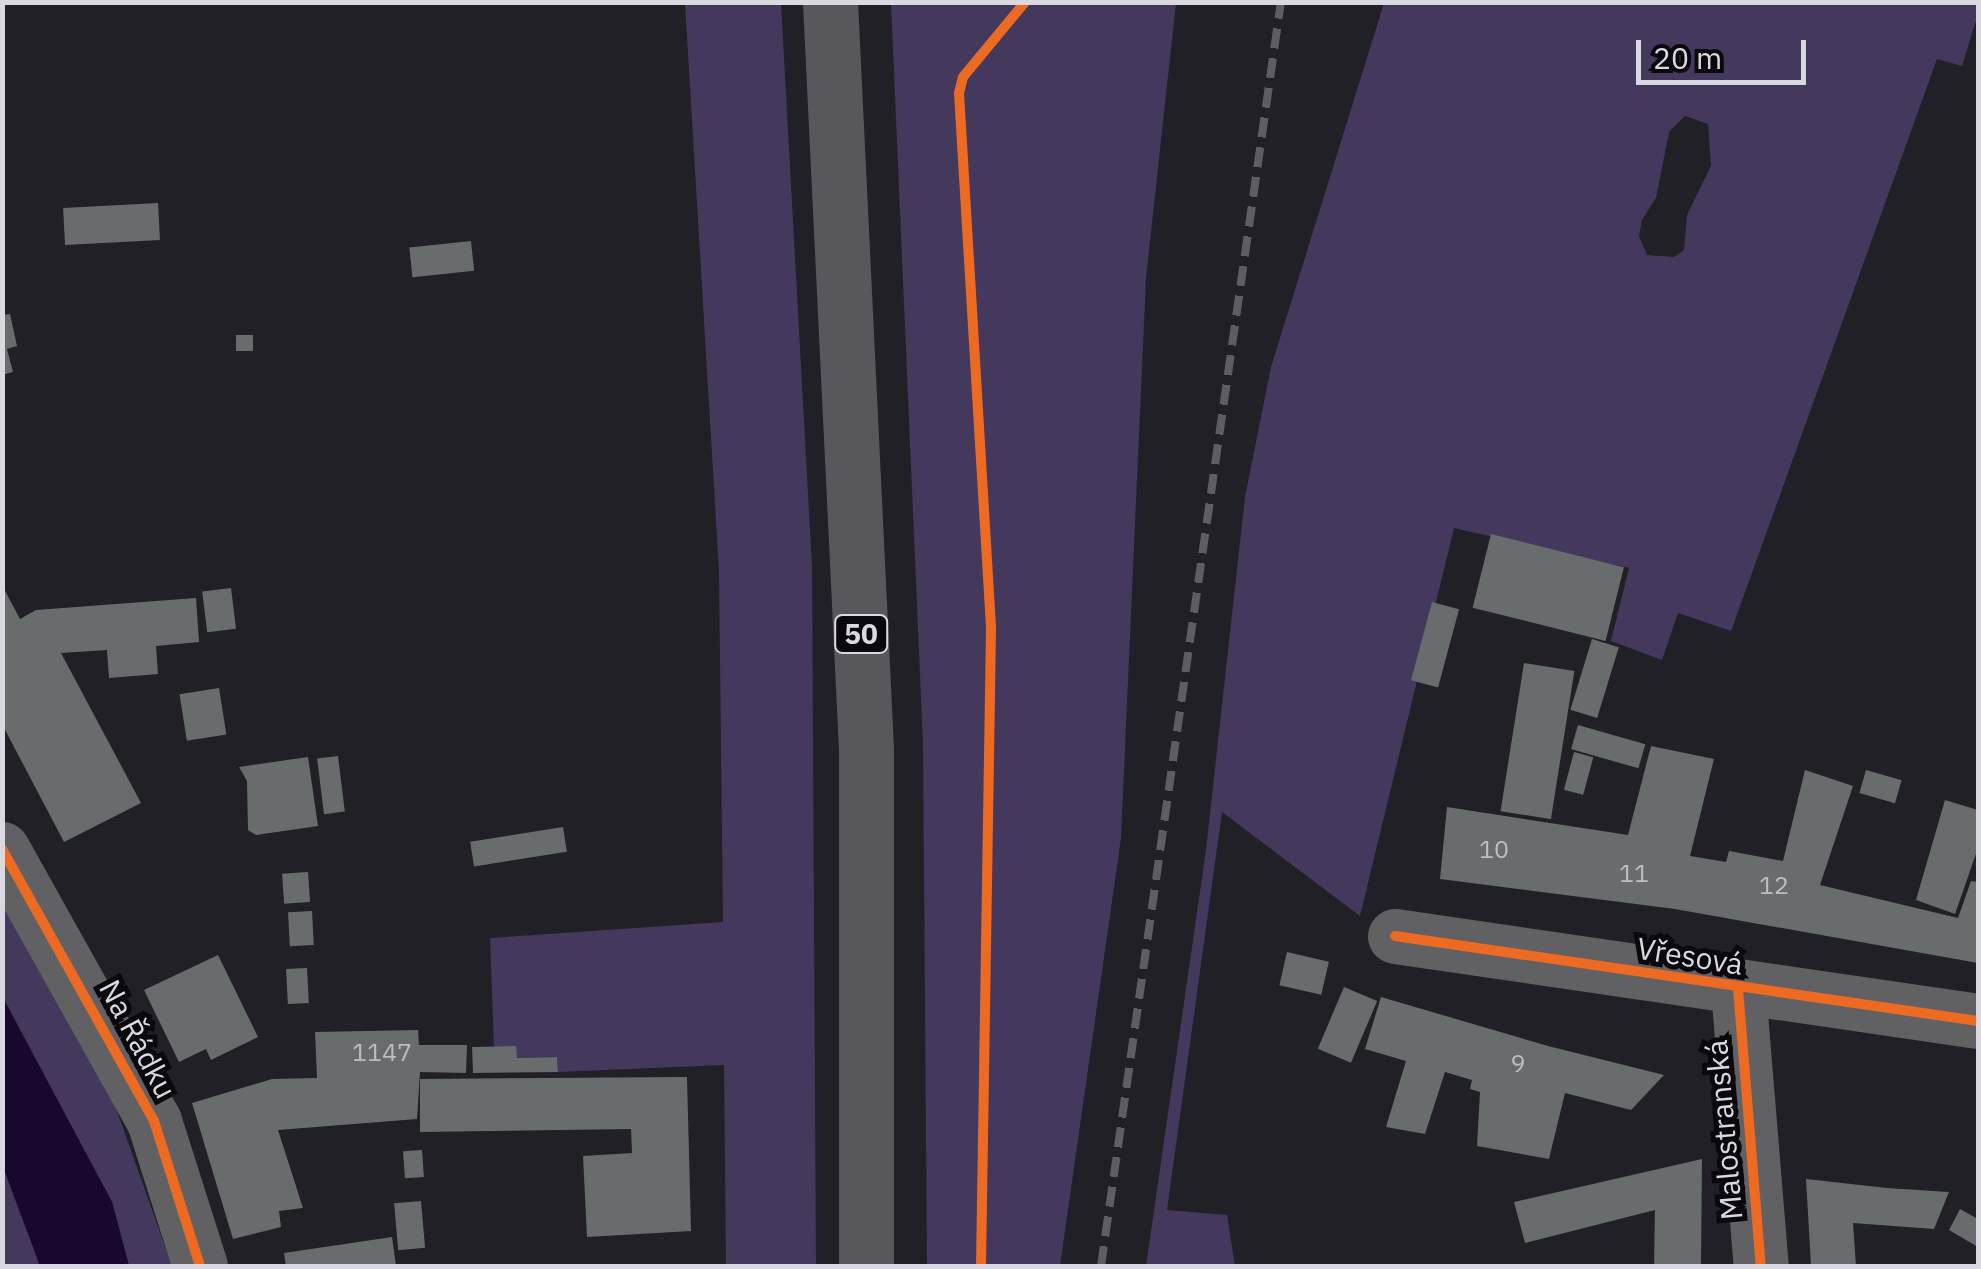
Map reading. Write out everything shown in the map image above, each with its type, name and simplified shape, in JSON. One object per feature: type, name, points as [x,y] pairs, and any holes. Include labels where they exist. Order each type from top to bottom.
[{"type":"main road","name":"50","points":[[830,2],[866,750],[866,1266]]},
{"type":"street","name":"Na Řádku","points":[[2,850],[154,1122],[200,1266]]},
{"type":"street","name":"Vřesová","points":[[1395,936],[1978,1021]]},
{"type":"street","name":"Malostranská","points":[[1738,989],[1761,1266]]},
{"type":"shaded area","points":[[685,3],[781,3],[812,566],[816,1266],[726,1266],[724,1065],[558,1072],[557,1057],[517,1058],[494,1047],[490,938],[723,922],[719,571]]},
{"type":"shaded area","points":[[891,3],[1176,3],[1146,278],[1121,838],[1060,1266],[927,1266],[923,744]]},
{"type":"shaded area","points":[[1384,3],[1978,3],[1962,66],[1937,59],[1731,631],[1678,613],[1662,660],[1611,641],[1629,568],[1454,528],[1360,916],[1222,812],[1167,1210],[1227,1215],[1235,1266],[1146,1266],[1206,850],[1245,497],[1271,367]],"holes":[[[1685,116],[1708,124],[1711,166],[1687,215],[1684,250],[1674,257],[1647,255],[1639,236],[1642,220],[1656,198],[1669,132]]]},
{"type":"shaded area","points":[[2,896],[113,1100],[172,1266],[129,1266],[112,1202],[3,997]]},
{"type":"shaded area","points":[[2,997],[112,1202],[129,1266],[40,1266],[3,1167]]},
{"type":"shaded area","points":[[2,1167],[13,1186],[40,1266],[3,1266]]},
{"type":"building","points":[[158,203],[160,240],[65,245],[63,208]]},
{"type":"building","points":[[471,241],[474,271],[412,277],[409,247]]},
{"type":"building","points":[[10,314],[17,346],[7,349],[13,372],[2,375],[2,315]]},
{"type":"building","points":[[236,335],[253,335],[253,351],[236,351]]},
{"type":"building","points":[[1491,534],[1624,567],[1606,641],[1473,608]]},
{"type":"building","points":[[2,585],[20,619],[36,610],[196,598],[199,642],[156,646],[158,674],[109,678],[107,650],[61,653],[141,803],[64,842],[2,724]]},
{"type":"building","points":[[231,588],[236,629],[207,632],[202,592]]},
{"type":"building","points":[[1432,602],[1459,609],[1438,687],[1411,680]]},
{"type":"building","points":[[1592,639],[1619,647],[1597,718],[1570,710]]},
{"type":"building","points":[[1524,663],[1574,671],[1551,819],[1501,811]]},
{"type":"building","points":[[219,688],[226,734],[187,741],[179,694]]},
{"type":"building","points":[[1578,725],[1645,744],[1638,768],[1571,749]]},
{"type":"building","points":[[1651,746],[1714,759],[1690,856],[1726,862],[1729,851],[1783,861],[1805,770],[1853,786],[1820,885],[1958,918],[1971,881],[1978,882],[1978,963],[1675,909],[1440,879],[1447,807],[1628,835]]},
{"type":"building","points":[[1574,752],[1593,757],[1583,795],[1564,790]]},
{"type":"building","points":[[338,756],[345,812],[324,814],[317,759]]},
{"type":"building","points":[[308,757],[318,826],[256,835],[248,830],[247,781],[239,767]]},
{"type":"building","points":[[1866,770],[1902,780],[1895,803],[1859,793]]},
{"type":"building","points":[[1945,800],[1978,810],[1978,848],[1955,914],[1916,900]]},
{"type":"building","points":[[563,827],[567,852],[474,866],[470,842]]},
{"type":"building","points":[[308,872],[310,902],[284,904],[282,874]]},
{"type":"building","points":[[312,911],[314,945],[290,946],[288,912]]},
{"type":"building","points":[[1287,952],[1329,962],[1321,995],[1279,985]]},
{"type":"building","points":[[218,955],[258,1037],[211,1060],[206,1049],[179,1062],[144,990]]},
{"type":"building","points":[[307,968],[309,1003],[288,1004],[286,969]]},
{"type":"building","points":[[1344,987],[1377,1001],[1351,1063],[1318,1049]]},
{"type":"building","points":[[1381,997],[1664,1075],[1631,1110],[1565,1093],[1549,1159],[1477,1146],[1480,1092],[1470,1089],[1472,1080],[1445,1072],[1425,1134],[1386,1127],[1406,1061],[1365,1049]]},
{"type":"building","points":[[418,1030],[419,1045],[467,1045],[466,1073],[420,1072],[417,1119],[278,1130],[303,1208],[279,1211],[281,1227],[233,1239],[192,1103],[272,1079],[317,1078],[315,1032]]},
{"type":"building","points":[[516,1046],[517,1058],[557,1057],[558,1072],[473,1073],[472,1047]]},
{"type":"building","points":[[687,1077],[691,1231],[587,1237],[583,1156],[632,1153],[631,1129],[420,1132],[420,1079]]},
{"type":"building","points":[[422,1150],[424,1177],[405,1178],[403,1151]]},
{"type":"building","points":[[1702,1159],[1701,1266],[1654,1266],[1655,1210],[1525,1243],[1514,1202]]},
{"type":"building","points":[[1806,1179],[1949,1192],[1934,1229],[1853,1223],[1856,1266],[1811,1266]]},
{"type":"building","points":[[421,1201],[425,1248],[398,1250],[394,1203]]},
{"type":"building","points":[[1960,1209],[1978,1219],[1978,1247],[1949,1230]]},
{"type":"building","points":[[392,1237],[396,1266],[286,1266],[284,1253]]},
{"type":"railway","points":[[1101,1266],[1281,2]]},
{"type":"cycle path","points":[[981,1266],[991,627],[959,93],[963,77],[1025,2]]},
{"type":"cycle path","points":[[2,849],[154,1121],[200,1266]]},
{"type":"cycle path","points":[[1395,936],[1978,1021]]},
{"type":"cycle path","points":[[1738,989],[1761,1266]]}]
